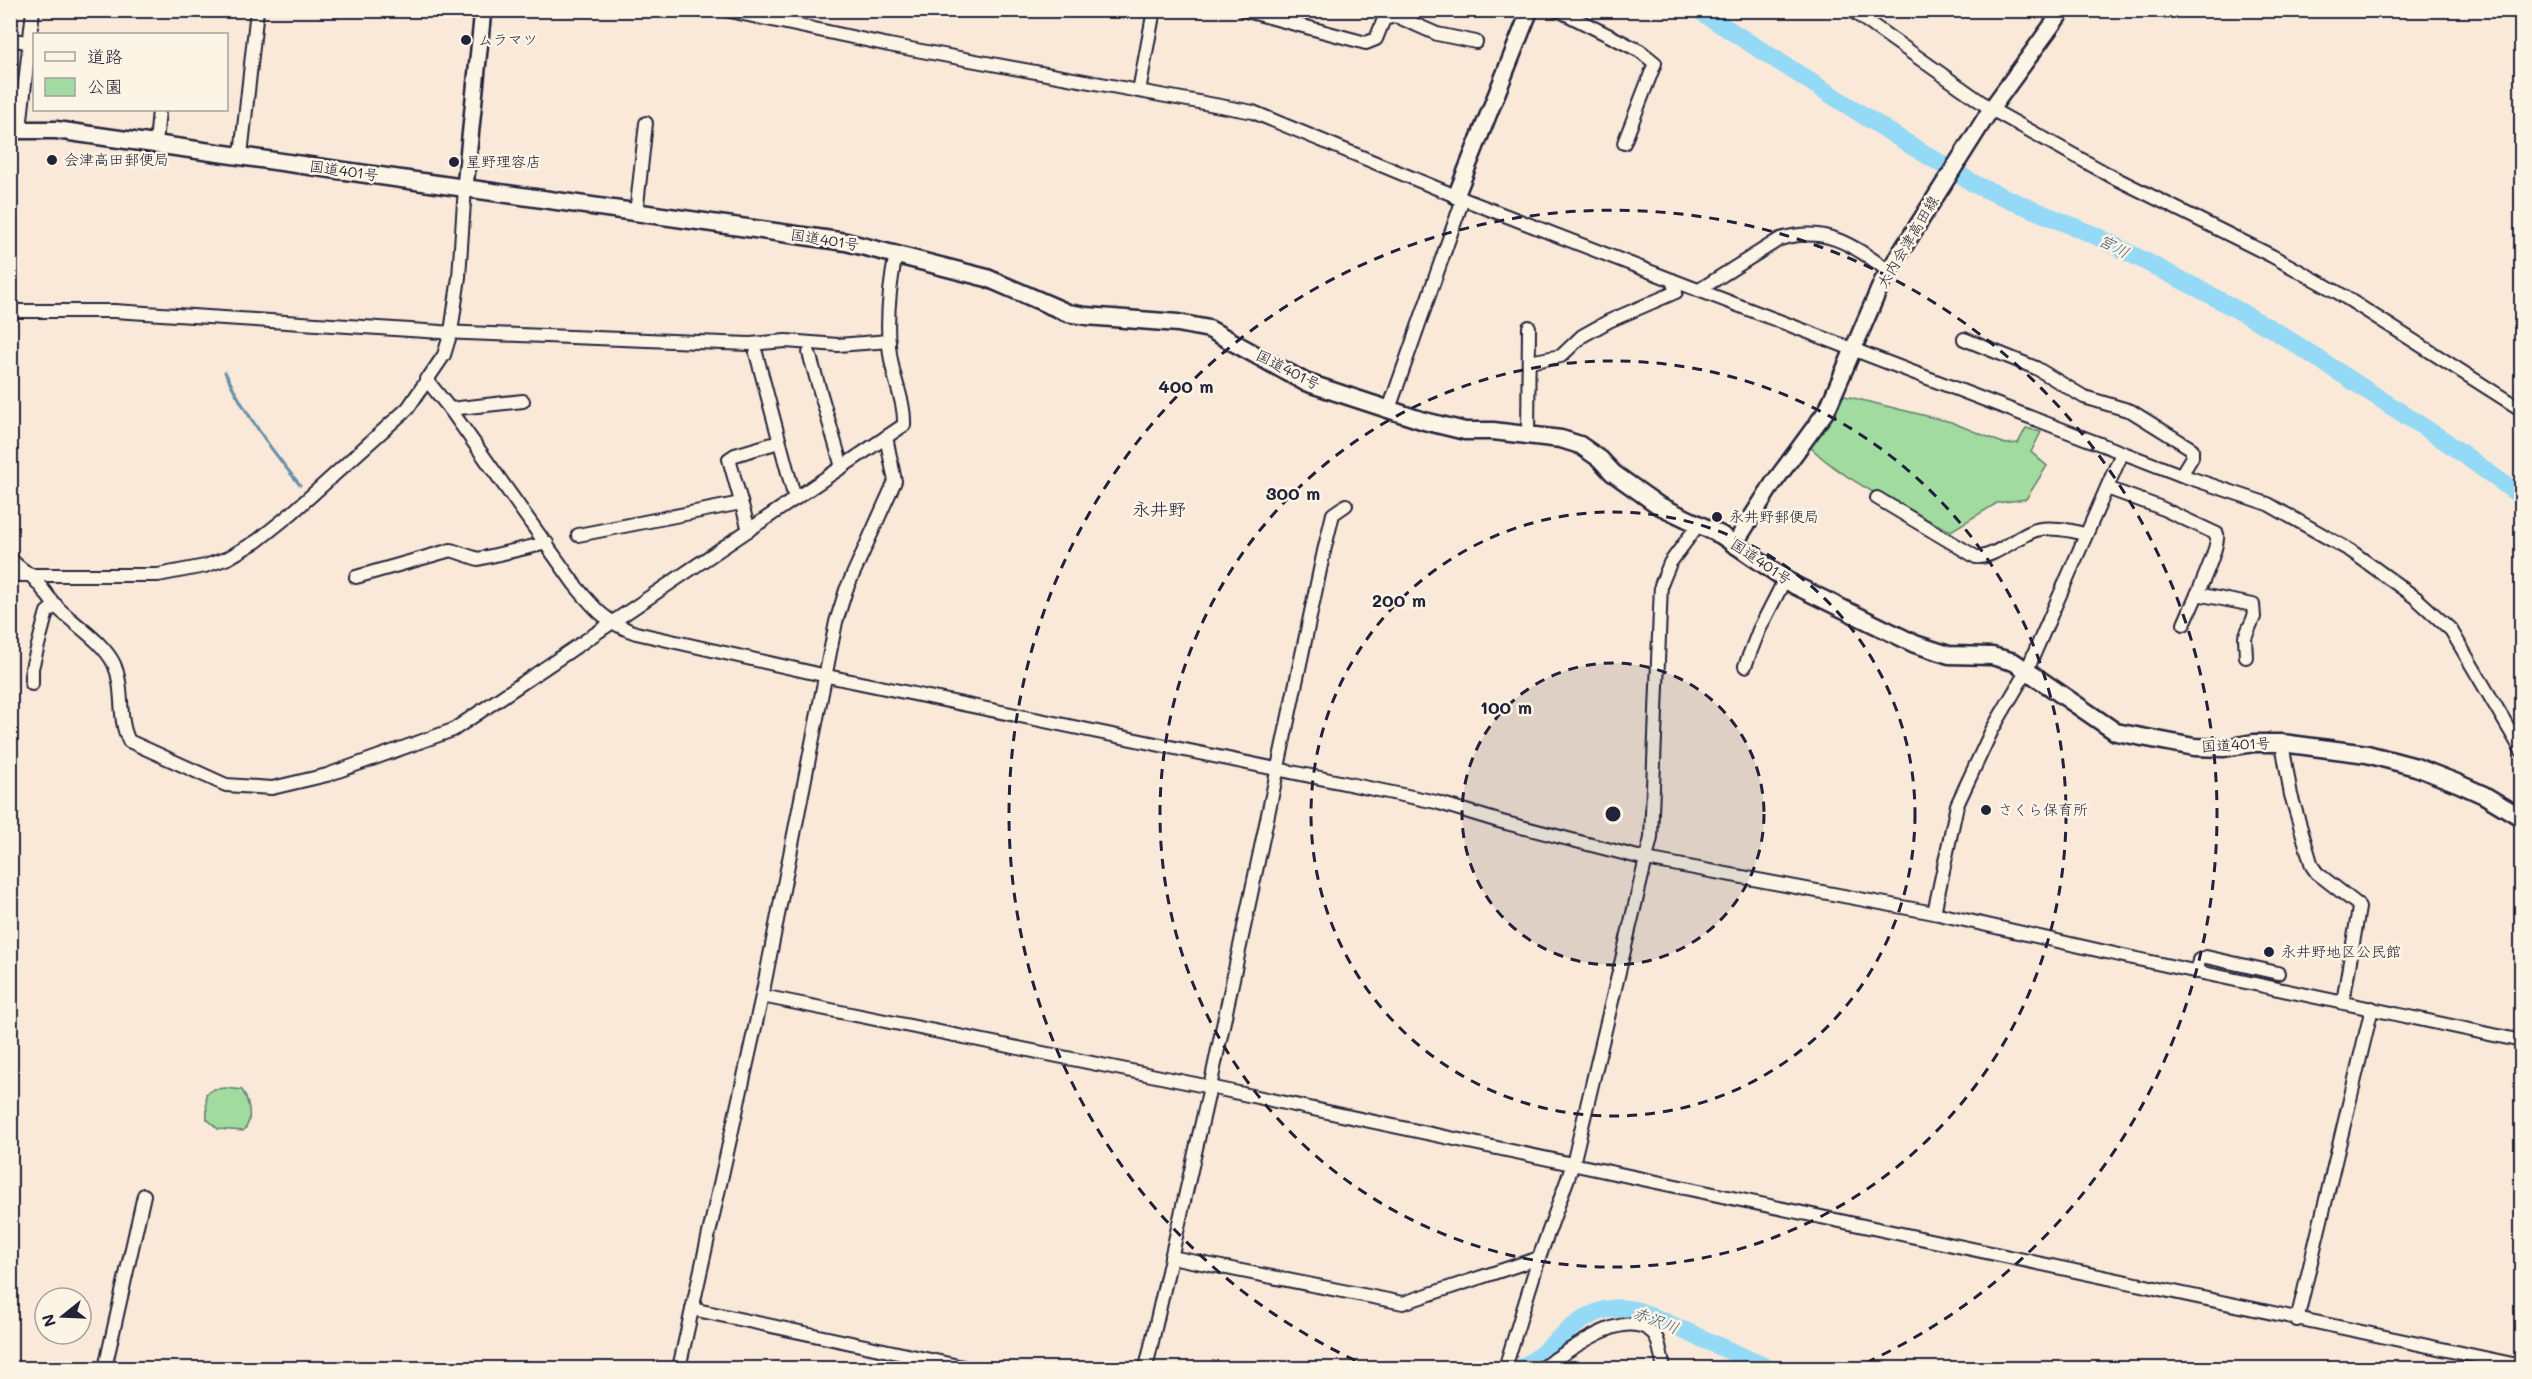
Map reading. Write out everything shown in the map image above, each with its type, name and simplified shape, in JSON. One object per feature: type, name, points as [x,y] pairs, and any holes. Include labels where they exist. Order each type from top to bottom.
[{"type":"highway","name":"国道401号","points":[[15,130],[56,130],[846,242],[896,253],[1004,284],[1068,313],[1178,323],[1209,329],[1305,382],[1442,426],[1465,431],[1493,431],[1561,439],[1580,445],[1600,459],[1613,473],[1658,505],[1721,535],[1785,579],[1866,622],[1915,644],[1949,654],[1976,654],[2007,659],[2027,670],[2109,728],[2130,736],[2194,747],[2224,748],[2254,743],[2282,743],[2367,754],[2416,766],[2484,795],[2522,818]]},
{"type":"main road","points":[[465,187],[483,10]]},
{"type":"main road","points":[[1459,197],[1530,10]]},
{"type":"main road","name":"大内会津高田線","points":[[1734,545],[1772,485],[1827,411],[1852,349],[1889,271],[1991,108],[2063,10]]},
{"type":"street","points":[[15,130],[31,44],[33,10]]},
{"type":"street","points":[[241,156],[257,10]]},
{"type":"street","points":[[725,10],[889,45],[1253,112],[1459,197],[1672,280],[2122,453],[2268,504],[2351,551],[2416,598],[2451,630],[2522,751]]},
{"type":"street","points":[[1139,92],[1154,10]]},
{"type":"street","points":[[1243,10],[1270,14],[1369,43],[1376,39],[1384,19],[1396,16],[1437,34],[1476,42]]},
{"type":"street","points":[[1558,10],[1640,51],[1655,63],[1624,142]]},
{"type":"street","points":[[1851,10],[1991,108],[2111,176],[2272,256],[2337,292],[2522,410]]},
{"type":"street","points":[[10,40],[31,44]]},
{"type":"street","points":[[156,144],[159,111]]},
{"type":"street","points":[[636,214],[646,123]]},
{"type":"street","points":[[10,575],[158,575],[206,566],[228,558],[257,541],[292,513],[408,408],[444,355],[451,332],[459,277],[465,187]]},
{"type":"street","points":[[1389,409],[1459,197]]},
{"type":"street","points":[[1699,290],[1780,239],[1806,234],[1836,238],[1858,249],[1889,271]]},
{"type":"street","points":[[10,558],[18,568],[31,576],[56,605],[105,651],[113,664],[120,689],[125,734],[129,741],[226,785],[272,788],[327,775],[453,730],[904,425],[905,414],[892,365],[889,341],[889,289],[896,253]]},
{"type":"street","points":[[1529,362],[1561,356],[1582,336],[1609,321],[1676,292],[1672,280]]},
{"type":"street","points":[[10,311],[114,311],[451,332],[741,344],[786,340],[838,345],[889,341]]},
{"type":"street","points":[[1528,435],[1529,327]]},
{"type":"street","points":[[1964,339],[2036,368],[2084,397],[2142,417],[2192,449],[2192,457],[2181,475]]},
{"type":"street","points":[[756,353],[795,499]]},
{"type":"street","points":[[809,353],[842,467]]},
{"type":"street","points":[[426,379],[547,543],[575,585],[595,609],[611,623],[636,633],[1436,802],[1502,822],[1646,859],[1934,913],[2522,1041]]},
{"type":"street","points":[[450,409],[523,401]]},
{"type":"street","points":[[680,1368],[762,996],[836,621],[846,590],[895,481],[886,437]]},
{"type":"street","points":[[749,530],[729,459],[731,456],[779,442]]},
{"type":"street","points":[[1934,913],[1953,815],[1992,730],[2027,670],[2122,453]]},
{"type":"street","points":[[2107,488],[2168,511],[2217,534],[2217,543],[2184,624]]},
{"type":"street","points":[[1877,498],[1976,557],[1986,556],[2036,530],[2078,532],[2086,535]]},
{"type":"street","points":[[578,535],[741,503]]},
{"type":"street","points":[[1146,1368],[1210,1087],[1333,514],[1346,505]]},
{"type":"street","points":[[1505,1368],[1539,1258],[1573,1164],[1646,859],[1652,826],[1661,585],[1670,563],[1698,525]]},
{"type":"street","points":[[356,577],[451,550],[478,559],[547,543]]},
{"type":"street","points":[[1745,666],[1759,630],[1785,579]]},
{"type":"street","points":[[2197,594],[2253,605],[2254,617],[2245,637],[2246,657]]},
{"type":"street","points":[[32,684],[32,668],[47,612],[56,605]]},
{"type":"street","points":[[2282,743],[2291,795],[2312,866],[2359,908],[2343,1002]]},
{"type":"street","points":[[2198,972],[2199,960],[2206,957],[2278,973]]},
{"type":"street","points":[[762,996],[1210,1087],[2297,1320],[2522,1366]]},
{"type":"street","points":[[2297,1320],[2372,1008]]},
{"type":"street","points":[[105,1368],[144,1195]]},
{"type":"street","points":[[1171,1257],[1403,1303],[1539,1258]]},
{"type":"street","points":[[692,1309],[968,1368]]},
{"type":"street","points":[[1540,1368],[1586,1339],[1633,1324],[1644,1327],[1655,1335],[1664,1368]]},
{"type":"green space","points":[[1837,394],[1951,422],[2005,444],[2018,443],[2026,428],[2041,432],[2031,452],[2047,466],[2026,499],[1997,503],[1951,531],[1859,484],[1825,461],[1810,447]]},
{"type":"green space","points":[[214,1089],[242,1090],[247,1100],[249,1117],[243,1131],[218,1129],[207,1119],[206,1094]]},
{"type":"waterway","name":"宮川","points":[[1698,10],[1978,186],[2096,236],[2277,332],[2445,441],[2522,497]]},
{"type":"waterway","points":[[225,372],[259,431],[300,485]]},
{"type":"waterway","name":"赤沢川","points":[[1519,1368],[1535,1359],[1582,1320],[1605,1310],[1618,1308],[1632,1309],[1647,1314],[1768,1368]]},
{"type":"place","name":"ムラマツ","points":[[466,40]]},
{"type":"place","name":"会津高田郵便局","points":[[52,160]]},
{"type":"place","name":"星野理容店","points":[[454,162]]},
{"type":"place","name":"永井野郵便局","points":[[1717,517]]},
{"type":"place","name":"さくら保育所","points":[[1986,810]]},
{"type":"place","name":"永井野地区公民館","points":[[2269,952]]},
{"type":"district","name":"永井野","points":[[1159,510]]}]
